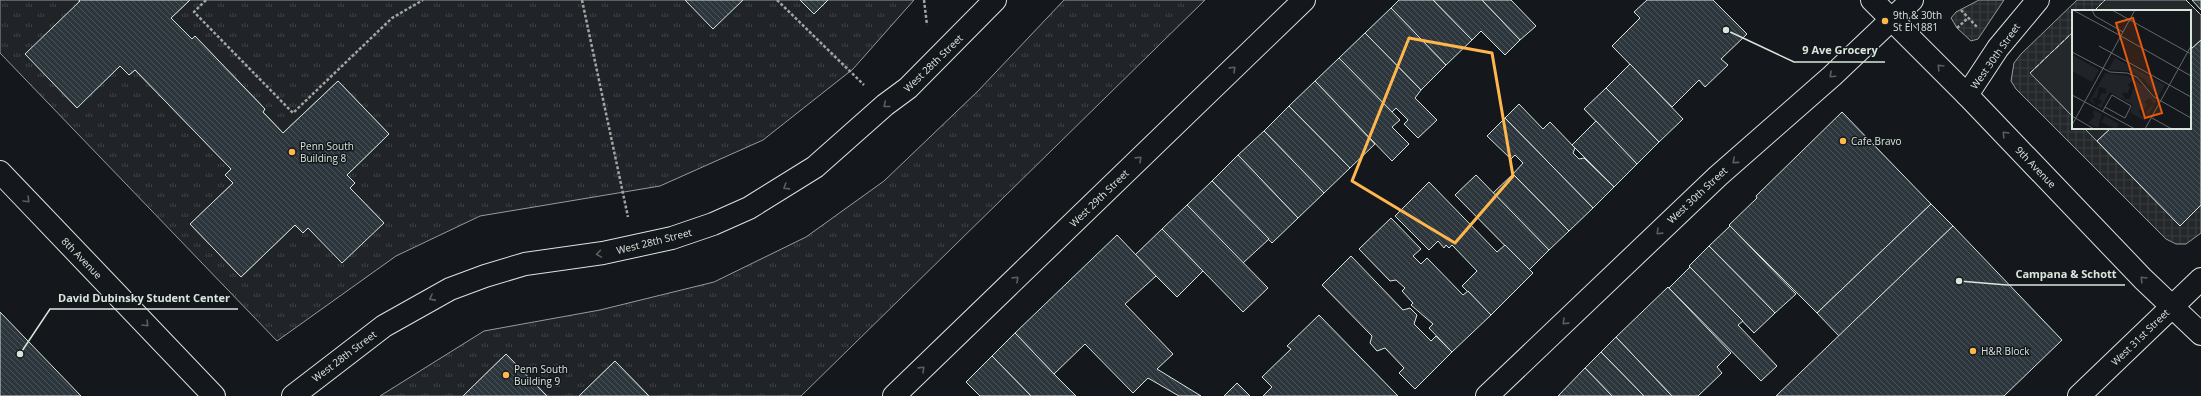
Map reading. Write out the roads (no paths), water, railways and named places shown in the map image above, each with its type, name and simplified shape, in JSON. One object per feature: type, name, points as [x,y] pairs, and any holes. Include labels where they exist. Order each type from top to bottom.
[{"type":"street","name":"West 28th Street","points":[[293,396],[384,326],[450,289],[485,276],[525,264],[603,253],[672,238],[713,224],[749,208],[815,167],[885,105],[908,88],[995,0]]},
{"type":"street","name":"West 29th Street","points":[[894,396],[1304,0]]},
{"type":"street","name":"9th Avenue","points":[[1872,0],[1967,95],[2171,306],[2201,334]]},
{"type":"street","name":"West 30th Street","points":[[1488,396],[1718,176],[1832,76],[1912,0]]},
{"type":"street","name":"West 30th Street","points":[[1967,95],[1998,48],[2038,0]]},
{"type":"street","name":"8th Avenue","points":[[0,172],[214,396]]},
{"type":"street","name":"West 31st Street","points":[[2079,396],[2171,306],[2201,279]]},
{"type":"place","name":"9th & 30th St El 1881","points":[[1885,21]]},
{"type":"place","name":"9 Ave Grocery","points":[[1726,30]]},
{"type":"place","name":"Cafe Bravo","points":[[1843,141]]},
{"type":"place","name":"Penn South Building 8","points":[[292,152]]},
{"type":"place","name":"Campana & Schott","points":[[1959,281]]},
{"type":"place","name":"H&R Block","points":[[1973,351]]},
{"type":"place","name":"David Dubinsky Student Center","points":[[20,354]]},
{"type":"place","name":"Penn South Building 9","points":[[506,375]]}]
